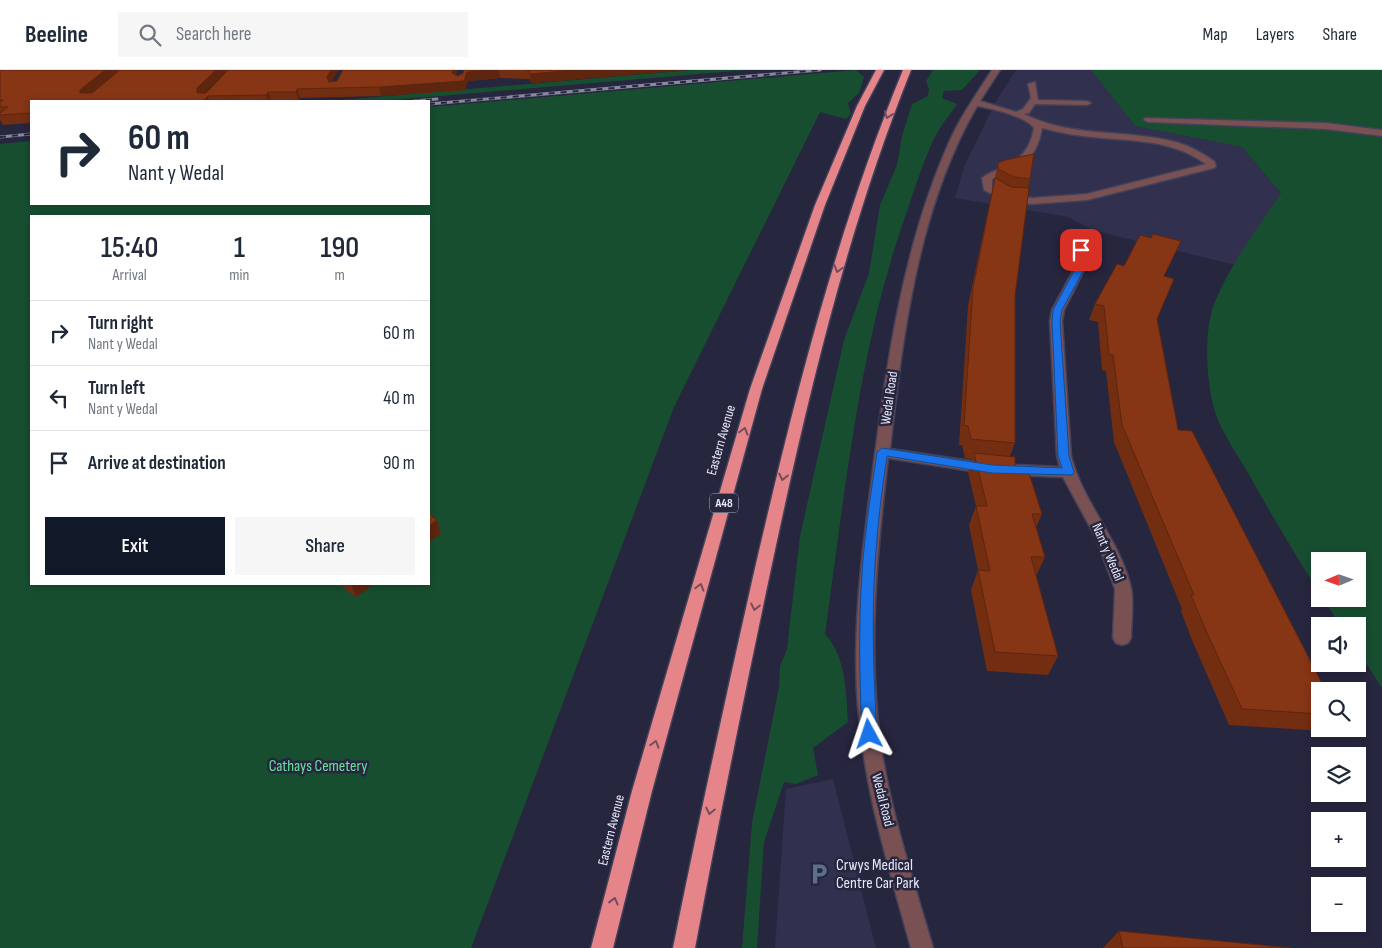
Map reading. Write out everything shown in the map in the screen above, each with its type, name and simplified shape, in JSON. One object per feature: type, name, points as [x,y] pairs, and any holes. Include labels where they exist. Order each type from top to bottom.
[{"type":"highway","name":"Eastern Avenue","points":[[602,948],[642,791],[756,389],[820,205],[861,106],[880,70]]},
{"type":"highway","points":[[684,948],[710,809],[801,395],[854,213],[889,112],[907,70]]},
{"type":"street","name":"Wedal Road","points":[[922,948],[878,785],[867,715],[867,601],[871,540],[893,369],[916,252],[953,144],[975,103],[996,70]]},
{"type":"street","points":[[1016,114],[1026,111],[1035,98],[1032,84]]},
{"type":"street","points":[[1031,102],[1087,103]]},
{"type":"street","points":[[975,103],[994,105],[1054,128],[1117,137],[1138,137],[1175,144],[1201,156],[1211,163],[1210,166],[1087,196],[1032,201],[1007,199],[987,188],[987,178],[1025,159],[1035,147],[1038,137],[1038,128],[1035,123],[1016,114]]},
{"type":"street","points":[[1148,120],[1289,124],[1382,133]]},
{"type":"street","name":"Nant y Wedal","points":[[1081,250],[1084,260],[1058,310],[1056,321],[1064,456],[1068,472],[1104,538],[1123,589],[1122,638]]},
{"type":"street","points":[[882,452],[992,469],[1068,472]]},
{"type":"shaded area","points":[[1016,70],[1091,70],[1135,126],[1242,147],[1281,193],[1235,265],[1092,230],[1068,217],[955,198],[964,167],[995,103]]},
{"type":"shaded area","name":"Crwys Medical Centre Car Park","points":[[833,779],[876,948],[775,948],[786,789]]},
{"type":"green space","points":[[691,70],[746,70],[394,100],[342,100]]},
{"type":"green space","name":"Cathays Cemetery","points":[[856,70],[864,77],[859,93],[848,103],[851,114],[846,119],[820,112],[674,407],[471,948],[0,948],[0,144],[30,141],[30,205],[430,205],[430,107]]},
{"type":"green space","points":[[933,70],[980,70],[962,90],[944,91],[942,98],[957,104],[935,138],[925,160],[905,217],[875,319],[864,371],[847,475],[825,634],[837,653],[844,675],[848,722],[813,748],[818,775],[796,784],[784,782],[764,842],[757,948],[742,948],[752,823],[779,687],[780,666],[787,649],[800,536],[844,340],[869,273],[880,205],[897,165],[902,136],[912,104],[928,96],[929,89],[926,81]]},
{"type":"green space","points":[[1091,70],[1382,70],[1382,688],[1366,663],[1366,617],[1335,617],[1329,608],[1366,608],[1366,552],[1311,552],[1311,579],[1225,433],[1218,420],[1211,394],[1207,346],[1208,330],[1214,304],[1236,261],[1281,193],[1242,147],[1135,126]]},
{"type":"building","points":[[0,70],[105,70],[80,90],[80,93],[92,93],[120,70],[216,70],[197,88],[197,93],[206,93],[228,70],[331,70],[327,77],[329,82],[337,81],[343,70],[453,70],[452,73],[458,76],[464,70],[489,70],[467,72],[464,81],[379,87],[297,89],[296,92],[268,92],[266,95],[208,96],[204,100],[30,100],[30,113],[0,115],[8,107],[0,107],[0,102],[3,100],[0,100]]},
{"type":"building","points":[[529,70],[574,70],[530,74]]},
{"type":"building","points":[[1034,154],[1030,179],[1014,177],[998,169],[998,163],[1005,160]]},
{"type":"building","points":[[995,178],[1011,187],[1029,188],[1015,296],[1015,443],[971,439],[968,426],[964,425],[973,288]]},
{"type":"building","points":[[1153,234],[1181,241],[1164,276],[1174,279],[1157,319],[1178,430],[1192,431],[1311,662],[1311,672],[1316,672],[1321,682],[1311,682],[1311,713],[1242,709],[1203,624],[1191,595],[1194,595],[1122,425],[1113,355],[1109,354],[1104,306],[1095,304],[1117,264],[1124,266],[1140,235],[1151,238]]},
{"type":"building","points":[[974,453],[1015,457],[1015,469],[1028,470],[1042,514],[1032,514],[1045,557],[1031,557],[1058,656],[995,652],[978,570],[990,571],[976,506],[987,506]]},
{"type":"building","points":[[430,515],[437,520],[430,525]]},
{"type":"building","points":[[1119,931],[1291,948],[1123,948]]},
{"type":"railway","points":[[430,104],[820,70]]},
{"type":"railway","points":[[426,100],[437,99]]},
{"type":"railway","points":[[0,137],[30,134]]},
{"type":"place","name":"Crwys Medical Centre Car Park","points":[[819,874]]},
{"type":"route","points":[[869,734],[867,715],[867,601],[871,540],[882,452],[992,469],[1068,472],[1064,456],[1056,321],[1063,299],[1084,260],[1081,250]]}]
